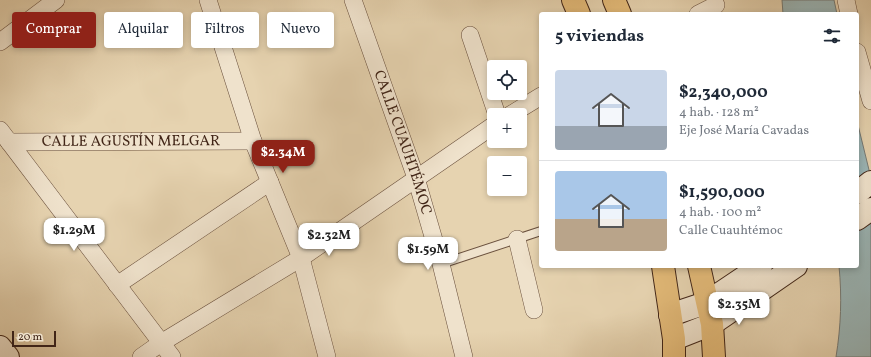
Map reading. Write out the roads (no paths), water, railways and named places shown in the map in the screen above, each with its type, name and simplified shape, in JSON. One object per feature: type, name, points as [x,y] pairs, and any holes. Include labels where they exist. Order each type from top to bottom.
[{"type":"main road","points":[[573,0],[578,12]]},
{"type":"main road","points":[[614,0],[619,12]]},
{"type":"main road","points":[[663,268],[674,348]]},
{"type":"main road","points":[[699,268],[706,303],[712,324],[714,357]]},
{"type":"street","points":[[0,42],[56,0]]},
{"type":"street","points":[[208,0],[253,141],[301,258],[327,357]]},
{"type":"street","name":"CALLE CUAUHTÉMOC","points":[[353,0],[416,178],[441,264],[464,357]]},
{"type":"street","points":[[846,0],[849,12]]},
{"type":"street","points":[[702,12],[716,5]]},
{"type":"street","points":[[470,35],[495,108]]},
{"type":"street","points":[[859,59],[871,101]]},
{"type":"street","points":[[521,108],[539,97]]},
{"type":"street","points":[[141,357],[161,343],[301,258],[487,130]]},
{"type":"street","points":[[4,136],[172,357]]},
{"type":"street","name":"CALLE AGUSTÍN MELGAR","points":[[4,136],[253,141]]},
{"type":"street","points":[[117,285],[270,182]]},
{"type":"street","points":[[859,191],[871,182]]},
{"type":"street","points":[[859,218],[871,209]]},
{"type":"street","points":[[517,239],[534,310]]},
{"type":"street","points":[[670,316],[706,303],[758,268]]},
{"type":"street","points":[[674,348],[712,324],[790,270]]},
{"type":"street","points":[[0,347],[8,357]]},
{"type":"lane","points":[[441,264],[539,232]]},
{"type":"water","points":[[782,0],[834,0],[837,12],[783,12]]},
{"type":"water","points":[[859,129],[871,178],[871,357],[836,357],[839,334],[839,268],[859,268]]}]
